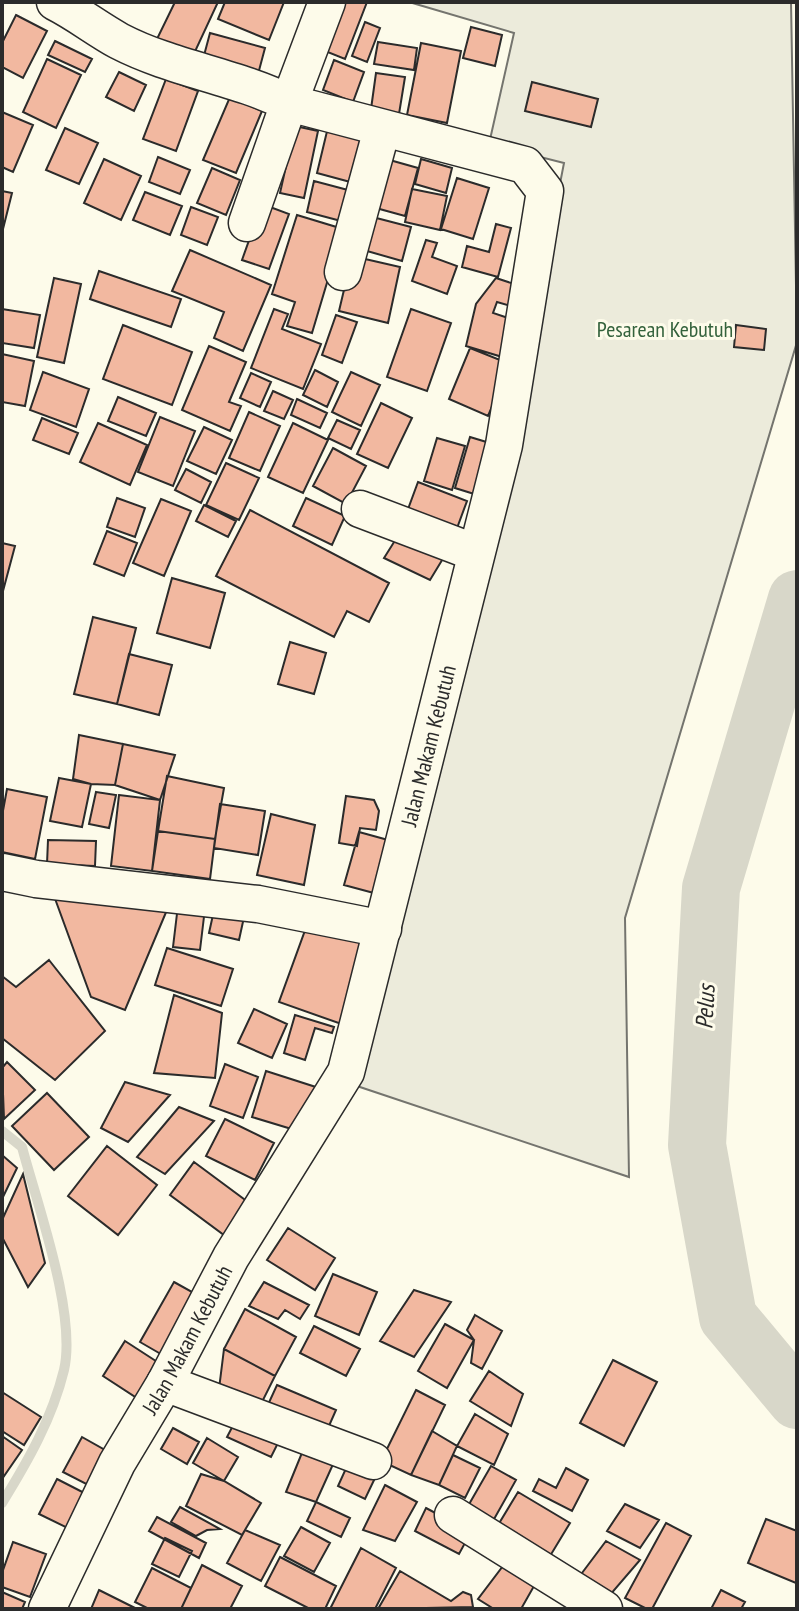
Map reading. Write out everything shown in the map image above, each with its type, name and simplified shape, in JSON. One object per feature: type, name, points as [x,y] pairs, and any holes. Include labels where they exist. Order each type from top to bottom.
[{"type":"street","name":"Jalan Makam Kebutuh","points":[[47,1609],[117,1463],[165,1383],[231,1257],[346,1072],[504,445],[545,191],[525,165],[289,103],[255,86],[178,64],[119,40],[55,2]]},
{"type":"street","points":[[247,223],[327,2]]},
{"type":"street","points":[[343,272],[382,129]]},
{"type":"street","points":[[360,509],[476,553]]},
{"type":"street","points":[[2,872],[36,879],[258,904],[383,929]]},
{"type":"street","points":[[165,1383],[373,1461]]},
{"type":"street","points":[[453,1515],[604,1609]]},
{"type":"green space","name":"Pesarean Kebutuh","points":[[409,2],[791,2],[797,342],[625,918],[629,1177],[351,1084],[488,554],[564,163],[489,144],[514,33]]},
{"type":"building","points":[[175,2],[218,2],[192,58],[156,41]]},
{"type":"building","points":[[225,2],[284,2],[269,40],[218,19]]},
{"type":"building","points":[[333,2],[367,2],[345,59],[315,47]]},
{"type":"building","points":[[16,15],[47,31],[23,78],[2,67],[2,43]]},
{"type":"building","points":[[365,22],[380,28],[367,62],[352,56]]},
{"type":"building","points":[[471,27],[502,35],[495,66],[463,58]]},
{"type":"building","points":[[210,33],[265,48],[257,78],[202,63]]},
{"type":"building","points":[[55,41],[92,59],[85,72],[48,55]]},
{"type":"building","points":[[378,42],[417,48],[414,70],[374,64]]},
{"type":"building","points":[[421,43],[461,51],[447,123],[407,115]]},
{"type":"building","points":[[47,59],[81,75],[56,128],[23,112]]},
{"type":"building","points":[[334,60],[364,72],[353,102],[323,90]]},
{"type":"building","points":[[119,72],[146,85],[134,111],[106,97]]},
{"type":"building","points":[[376,73],[405,77],[399,114],[371,109]]},
{"type":"building","points":[[166,79],[198,91],[176,151],[143,139]]},
{"type":"building","points":[[532,82],[598,99],[591,127],[525,111]]},
{"type":"building","points":[[230,97],[262,111],[236,173],[203,160]]},
{"type":"building","points":[[2,112],[33,125],[13,172],[2,167]]},
{"type":"building","points":[[329,123],[367,133],[354,183],[317,173]]},
{"type":"building","points":[[295,126],[318,131],[304,198],[280,193]]},
{"type":"building","points":[[65,128],[98,143],[79,184],[46,170]]},
{"type":"building","points":[[158,157],[190,170],[180,194],[149,182]]},
{"type":"building","points":[[379,157],[418,168],[405,216],[365,205]]},
{"type":"building","points":[[104,159],[141,176],[121,220],[84,203]]},
{"type":"building","points":[[421,159],[452,168],[446,193],[415,184]]},
{"type":"building","points":[[212,168],[240,180],[226,215],[197,203]]},
{"type":"building","points":[[457,178],[489,188],[473,239],[441,229]]},
{"type":"building","points":[[314,181],[348,190],[341,221],[307,212]]},
{"type":"building","points":[[412,189],[447,196],[440,230],[405,222]]},
{"type":"building","points":[[2,191],[12,193],[2,233]]},
{"type":"building","points":[[145,192],[182,206],[170,235],[133,220]]},
{"type":"building","points":[[262,204],[289,214],[269,269],[242,260]]},
{"type":"building","points":[[191,207],[218,217],[207,245],[181,235]]},
{"type":"building","points":[[361,214],[411,227],[402,261],[353,247]]},
{"type":"building","points":[[297,215],[343,229],[312,333],[287,326],[295,302],[272,294]]},
{"type":"building","points":[[496,224],[511,228],[498,277],[462,267],[467,246],[489,252]]},
{"type":"building","points":[[426,240],[437,243],[432,257],[457,266],[447,294],[412,281]]},
{"type":"building","points":[[190,250],[271,285],[243,351],[214,338],[224,312],[172,291]]},
{"type":"building","points":[[352,256],[400,267],[388,323],[339,311]]},
{"type":"building","points":[[99,271],[181,299],[171,327],[90,299]]},
{"type":"building","points":[[54,278],[81,284],[64,363],[37,357]]},
{"type":"building","points":[[496,278],[517,285],[511,306],[497,302],[493,313],[523,323],[512,360],[466,346],[476,304]]},
{"type":"building","points":[[2,309],[40,315],[34,348],[2,343]]},
{"type":"building","points":[[274,309],[288,314],[282,329],[321,344],[303,389],[251,368]]},
{"type":"building","points":[[411,309],[451,323],[427,391],[387,377]]},
{"type":"building","points":[[336,315],[357,322],[342,363],[322,355]]},
{"type":"building","points":[[123,325],[192,352],[172,405],[103,379]]},
{"type":"building","points":[[736,325],[766,329],[764,350],[734,347]]},
{"type":"building","points":[[209,346],[246,362],[229,402],[241,406],[230,431],[182,410]]},
{"type":"building","points":[[470,348],[510,364],[488,416],[449,399]]},
{"type":"building","points":[[2,354],[34,361],[25,406],[2,402]]},
{"type":"building","points":[[315,370],[338,382],[327,407],[303,395]]},
{"type":"building","points":[[43,372],[89,389],[76,427],[30,410]]},
{"type":"building","points":[[351,372],[380,385],[361,426],[332,412]]},
{"type":"building","points":[[251,373],[271,382],[260,407],[240,398]]},
{"type":"building","points":[[273,391],[293,400],[284,419],[264,411]]},
{"type":"building","points":[[118,397],[156,413],[146,436],[108,421]]},
{"type":"building","points":[[297,399],[327,413],[320,428],[291,415]]},
{"type":"building","points":[[381,403],[412,418],[388,468],[357,454]]},
{"type":"building","points":[[249,412],[280,426],[260,471],[229,458]]},
{"type":"building","points":[[160,417],[195,431],[173,486],[138,472]]},
{"type":"building","points":[[42,418],[78,433],[69,454],[33,440]]},
{"type":"building","points":[[337,420],[360,430],[351,449],[328,438]]},
{"type":"building","points":[[98,423],[147,445],[130,485],[80,462]]},
{"type":"building","points":[[293,423],[328,440],[303,493],[268,477]]},
{"type":"building","points":[[204,427],[232,440],[216,474],[187,461]]},
{"type":"building","points":[[470,437],[503,447],[487,498],[455,488]]},
{"type":"building","points":[[437,438],[465,446],[452,490],[424,481]]},
{"type":"building","points":[[333,448],[366,466],[346,504],[313,486]]},
{"type":"building","points":[[226,463],[259,478],[239,520],[206,505]]},
{"type":"building","points":[[186,469],[211,482],[201,503],[175,490]]},
{"type":"building","points":[[418,482],[467,501],[453,539],[404,520]]},
{"type":"building","points":[[117,498],[145,508],[135,537],[107,527]]},
{"type":"building","points":[[306,498],[345,516],[332,545],[293,526]]},
{"type":"building","points":[[161,499],[191,511],[164,576],[133,563]]},
{"type":"building","points":[[204,505],[236,521],[228,537],[196,521]]},
{"type":"building","points":[[250,510],[389,583],[369,622],[347,611],[334,637],[216,576]]},
{"type":"building","points":[[107,531],[137,543],[124,576],[94,564]]},
{"type":"building","points":[[401,531],[447,552],[430,580],[384,558]]},
{"type":"building","points":[[2,543],[15,546],[3,591],[2,591]]},
{"type":"building","points":[[172,578],[225,593],[210,648],[157,633]]},
{"type":"building","points":[[93,617],[136,628],[117,704],[74,694]]},
{"type":"building","points":[[290,642],[326,653],[314,694],[278,684]]},
{"type":"building","points":[[129,654],[172,665],[159,715],[117,704]]},
{"type":"building","points":[[79,735],[123,744],[115,785],[91,784],[73,779]]},
{"type":"building","points":[[123,744],[175,755],[160,800],[115,785]]},
{"type":"building","points":[[167,776],[224,788],[215,839],[158,831]]},
{"type":"building","points":[[59,778],[91,784],[82,827],[50,821]]},
{"type":"building","points":[[7,789],[47,797],[35,859],[2,852],[2,816]]},
{"type":"building","points":[[96,792],[116,795],[109,828],[89,824]]},
{"type":"building","points":[[119,795],[160,800],[152,871],[111,866]]},
{"type":"building","points":[[346,796],[374,800],[379,811],[376,830],[360,828],[357,846],[339,843]]},
{"type":"building","points":[[220,804],[265,811],[258,855],[214,848]]},
{"type":"building","points":[[271,814],[315,825],[304,885],[257,875]]},
{"type":"building","points":[[158,831],[215,839],[210,879],[152,871]]},
{"type":"building","points":[[359,832],[399,843],[385,896],[344,885]]},
{"type":"building","points":[[48,840],[96,841],[95,866],[47,864]]},
{"type":"building","points":[[50,885],[172,898],[125,1010],[91,997]]},
{"type":"building","points":[[179,897],[206,900],[200,950],[173,947]]},
{"type":"building","points":[[216,901],[246,908],[239,940],[209,933]]},
{"type":"building","points":[[311,914],[378,948],[350,1027],[279,1002]]},
{"type":"building","points":[[167,948],[233,969],[221,1006],[155,985]]},
{"type":"building","points":[[49,960],[105,1031],[55,1080],[2,1038],[2,976],[16,987]]},
{"type":"building","points":[[174,995],[222,1013],[215,1078],[154,1073]]},
{"type":"building","points":[[254,1009],[287,1024],[272,1058],[238,1043]]},
{"type":"building","points":[[295,1015],[334,1027],[332,1033],[315,1028],[305,1060],[284,1053]]},
{"type":"building","points":[[7,1062],[35,1090],[4,1119],[2,1068]]},
{"type":"building","points":[[225,1064],[258,1077],[243,1118],[210,1106]]},
{"type":"building","points":[[266,1071],[322,1089],[308,1134],[252,1117]]},
{"type":"building","points":[[125,1082],[170,1095],[128,1142],[101,1128]]},
{"type":"building","points":[[47,1093],[89,1137],[54,1170],[12,1126]]},
{"type":"building","points":[[179,1107],[214,1121],[165,1174],[137,1157]]},
{"type":"building","points":[[225,1119],[274,1143],[255,1180],[206,1156]]},
{"type":"building","points":[[107,1146],[157,1185],[118,1235],[68,1196]]},
{"type":"building","points":[[2,1155],[17,1168],[2,1199]]},
{"type":"building","points":[[194,1162],[256,1208],[232,1241],[170,1195]]},
{"type":"building","points":[[23,1174],[45,1263],[28,1287],[2,1237],[2,1220]]},
{"type":"building","points":[[288,1228],[335,1258],[315,1290],[267,1260]]},
{"type":"building","points":[[333,1274],[377,1292],[359,1335],[315,1316]]},
{"type":"building","points":[[174,1282],[203,1298],[166,1357],[140,1342]]},
{"type":"building","points":[[264,1282],[309,1305],[300,1319],[285,1310],[278,1319],[249,1306]]},
{"type":"building","points":[[414,1290],[451,1302],[414,1357],[380,1341]]},
{"type":"building","points":[[245,1309],[296,1337],[275,1376],[224,1349]]},
{"type":"building","points":[[475,1315],[502,1331],[482,1369],[471,1363],[474,1340],[467,1330]]},
{"type":"building","points":[[445,1324],[474,1340],[447,1388],[418,1371]]},
{"type":"building","points":[[314,1326],[360,1349],[346,1376],[300,1353]]},
{"type":"building","points":[[125,1341],[162,1365],[140,1400],[103,1376]]},
{"type":"building","points":[[224,1349],[275,1376],[258,1410],[219,1389]]},
{"type":"building","points":[[613,1360],[657,1382],[624,1446],[580,1423]]},
{"type":"building","points":[[489,1371],[523,1394],[511,1426],[470,1401]]},
{"type":"building","points":[[277,1385],[336,1410],[325,1435],[266,1409]]},
{"type":"building","points":[[416,1390],[445,1405],[411,1475],[381,1461]]},
{"type":"building","points":[[2,1392],[41,1417],[24,1445],[2,1431]]},
{"type":"building","points":[[240,1412],[283,1433],[271,1457],[227,1437]]},
{"type":"building","points":[[475,1414],[508,1434],[494,1465],[457,1446]]},
{"type":"building","points":[[173,1428],[199,1442],[187,1464],[161,1449]]},
{"type":"building","points":[[432,1431],[457,1446],[439,1485],[411,1475]]},
{"type":"building","points":[[2,1436],[22,1450],[2,1479]]},
{"type":"building","points":[[82,1437],[112,1454],[94,1488],[63,1472]]},
{"type":"building","points":[[207,1438],[238,1457],[224,1481],[193,1463]]},
{"type":"building","points":[[308,1438],[339,1451],[316,1502],[286,1492]]},
{"type":"building","points":[[453,1455],[480,1468],[465,1498],[439,1485]]},
{"type":"building","points":[[348,1464],[376,1476],[365,1499],[338,1486]]},
{"type":"building","points":[[491,1466],[516,1480],[489,1528],[464,1513]]},
{"type":"building","points":[[566,1468],[588,1480],[572,1511],[533,1491],[539,1479],[556,1488]]},
{"type":"building","points":[[201,1474],[224,1481],[261,1503],[242,1535],[186,1506]]},
{"type":"building","points":[[57,1479],[98,1500],[80,1534],[39,1514]]},
{"type":"building","points":[[385,1485],[417,1502],[395,1541],[363,1530]]},
{"type":"building","points":[[518,1492],[570,1523],[544,1566],[492,1535]]},
{"type":"building","points":[[316,1502],[350,1518],[341,1537],[307,1521]]},
{"type":"building","points":[[625,1504],[659,1520],[640,1548],[607,1531]]},
{"type":"building","points":[[180,1507],[220,1529],[207,1530],[196,1536],[171,1522]]},
{"type":"building","points":[[426,1508],[471,1532],[459,1554],[415,1531]]},
{"type":"building","points":[[157,1517],[206,1543],[199,1558],[149,1531]]},
{"type":"building","points":[[766,1519],[797,1531],[796,1583],[748,1563]]},
{"type":"building","points":[[666,1523],[691,1536],[652,1609],[647,1609],[625,1598]]},
{"type":"building","points":[[301,1527],[330,1543],[314,1572],[284,1556]]},
{"type":"building","points":[[245,1530],[280,1545],[261,1581],[227,1563]]},
{"type":"building","points":[[165,1538],[192,1551],[179,1577],[152,1564]]},
{"type":"building","points":[[606,1541],[640,1560],[604,1602],[576,1581]]},
{"type":"building","points":[[13,1542],[46,1554],[30,1597],[2,1587],[2,1573]]},
{"type":"building","points":[[361,1548],[396,1568],[375,1609],[330,1609]]},
{"type":"building","points":[[280,1557],[336,1586],[325,1609],[310,1609],[265,1586]]},
{"type":"building","points":[[506,1562],[538,1579],[521,1609],[494,1609],[478,1599]]},
{"type":"building","points":[[202,1565],[242,1586],[230,1609],[181,1609]]},
{"type":"building","points":[[152,1568],[191,1588],[181,1609],[149,1609],[135,1602]]},
{"type":"building","points":[[400,1571],[451,1601],[463,1592],[471,1595],[473,1607],[378,1609]]},
{"type":"building","points":[[99,1590],[137,1609],[91,1609]]},
{"type":"building","points":[[721,1590],[745,1602],[741,1609],[711,1609]]},
{"type":"building","points":[[2,1592],[25,1602],[22,1609],[2,1609]]},
{"type":"waterway","name":"Pelus","points":[[797,599],[711,888],[697,1145],[728,1317],[797,1400]]},
{"type":"waterway","points":[[2,1131],[22,1147],[54,1259],[67,1347],[64,1370],[46,1423],[2,1503]]}]
